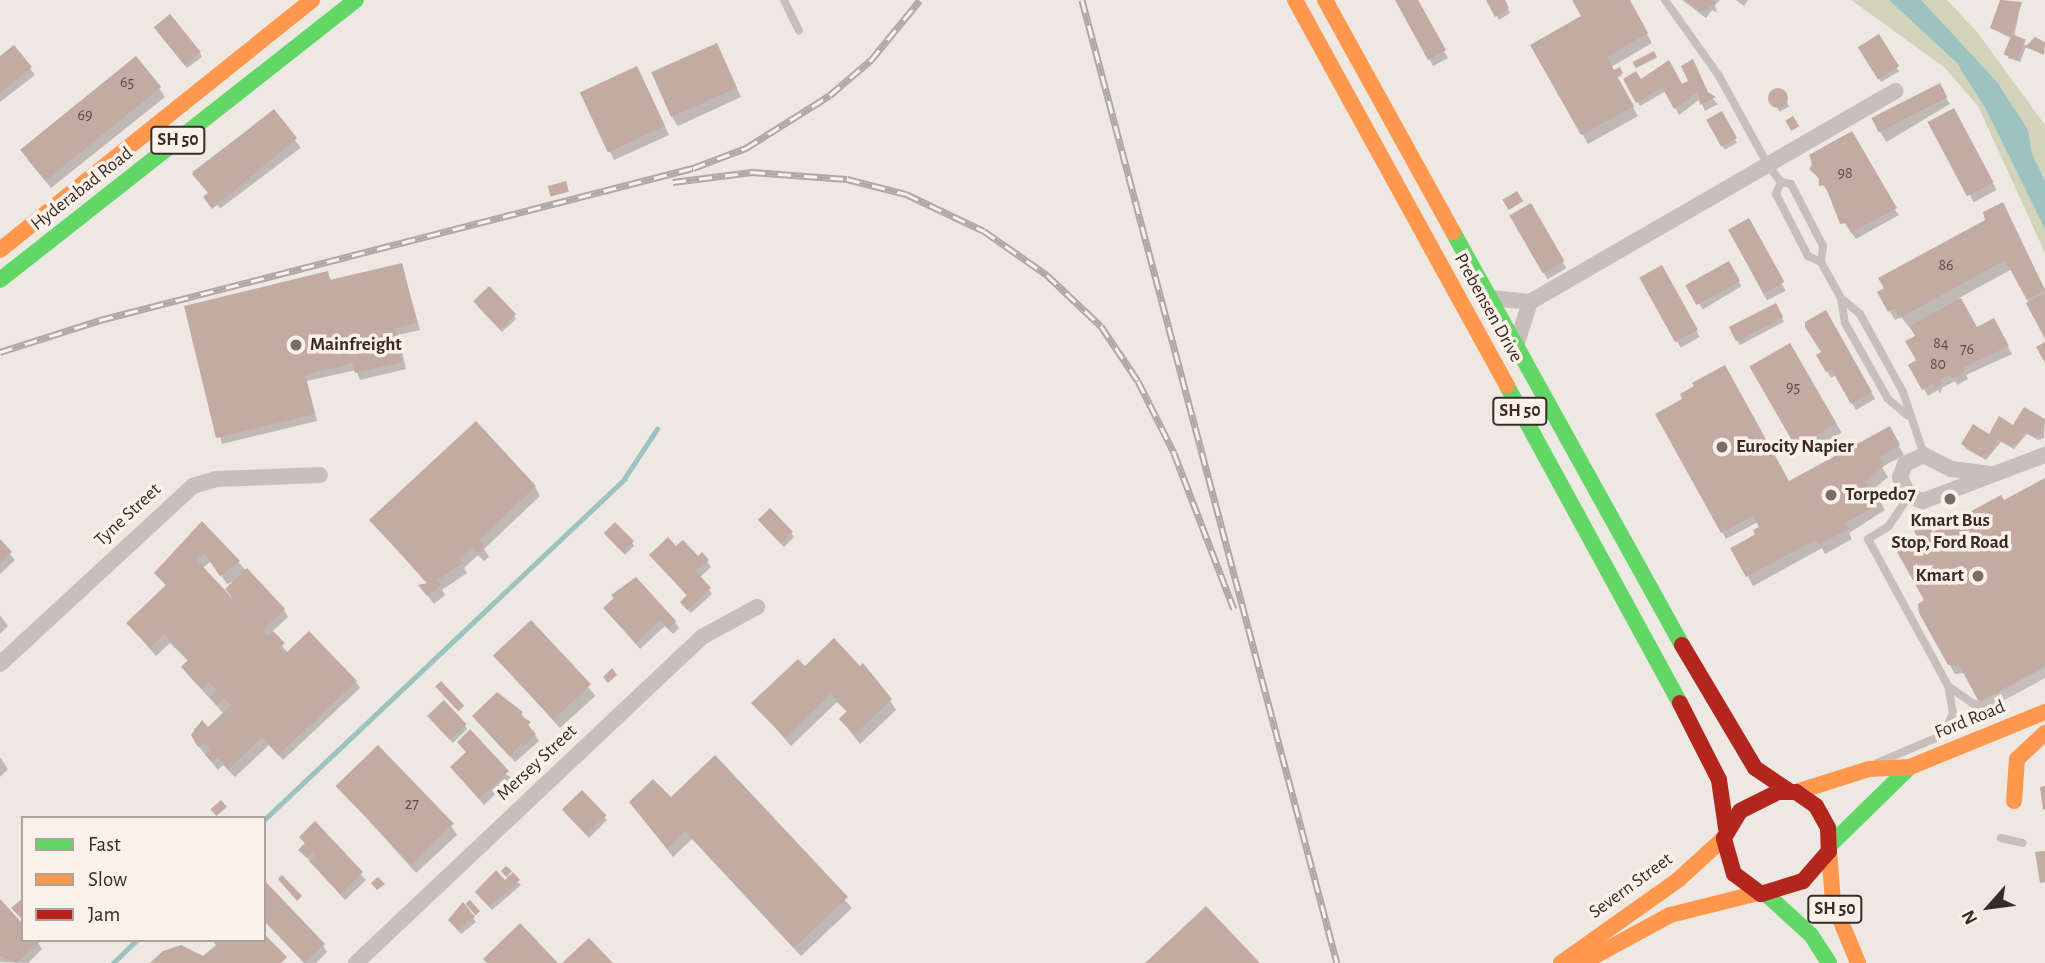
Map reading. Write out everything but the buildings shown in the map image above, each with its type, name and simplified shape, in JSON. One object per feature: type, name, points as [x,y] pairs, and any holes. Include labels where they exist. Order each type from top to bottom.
[{"type":"main road","name":"Hyderabad Road","points":[[0,250],[312,0]]},
{"type":"main road","name":"Hyderabad Road","points":[[0,280],[356,0]]},
{"type":"main road","name":"Prebensen Drive","points":[[1295,0],[1708,753],[1719,780],[1725,833]]},
{"type":"main road","name":"Prebensen Drive","points":[[1325,0],[1727,727],[1755,768],[1792,791]]},
{"type":"main road","name":"Ford Road","points":[[1792,791],[1869,769],[1910,766],[2045,712]]},
{"type":"main road","points":[[2014,801],[2017,759],[2045,733]]},
{"type":"main road","name":"Ford Road","points":[[1829,848],[1910,766]]},
{"type":"main road","points":[[1725,833],[1748,804],[1792,791]]},
{"type":"main road","name":"SH 50","points":[[1792,791],[1821,813],[1829,848],[1833,902],[1858,963]]},
{"type":"main road","name":"SH 50","points":[[1725,833],[1734,874],[1762,893],[1811,935],[1829,963]]},
{"type":"main road","name":"Severn Street","points":[[1561,963],[1678,880],[1725,833]]},
{"type":"main road","name":"SH 50","points":[[1762,893],[1803,881],[1829,848]]},
{"type":"main road","name":"Severn Street","points":[[1582,963],[1670,915],[1762,893]]},
{"type":"street","points":[[1490,298],[1530,302],[1895,91]]},
{"type":"street","points":[[1516,345],[1530,302]]},
{"type":"street","points":[[1991,474],[1967,473],[1931,458],[1910,459],[1901,470],[1901,484],[1909,496],[1923,501],[2045,455]]},
{"type":"street","points":[[1931,458],[1945,482],[1938,495]]},
{"type":"street","name":"Tyne Street","points":[[0,664],[193,486],[216,479],[320,475]]},
{"type":"street","name":"Mersey Street","points":[[356,963],[702,637],[757,607]]},
{"type":"lane","points":[[784,0],[799,31]]},
{"type":"lane","points":[[1665,0],[1718,76],[1768,164],[1781,182],[1791,184],[1823,246],[1821,262]]},
{"type":"lane","points":[[1781,182],[1776,194],[1808,256],[1821,262],[1841,298],[1845,323],[1888,399],[1908,415]]},
{"type":"lane","points":[[1841,298],[1860,314],[1903,392],[1908,415],[1931,458]]},
{"type":"lane","points":[[1869,769],[1891,753],[1936,738],[1946,729],[1953,713],[1948,686],[1868,539],[1889,526],[1909,496]]},
{"type":"lane","points":[[1948,686],[1974,704],[1985,705],[2045,673]]},
{"type":"lane","points":[[2000,838],[2022,843]]},
{"type":"green space","points":[[1851,0],[1947,0],[1978,33],[2045,125],[2045,253],[1978,106],[1944,67]]},
{"type":"water","points":[[1889,0],[1921,0],[1997,82],[2028,130],[2032,154],[2045,181],[2045,229],[1987,111],[1957,63]]},
{"type":"waterway","points":[[266,818],[624,479],[657,429]]},
{"type":"waterway","points":[[113,963],[135,942]]},
{"type":"railway","points":[[0,352],[100,320],[693,168],[746,148],[830,95],[871,60],[920,0]]},
{"type":"railway","points":[[1082,0],[1337,963]]},
{"type":"railway","points":[[673,182],[752,172],[847,179],[906,194],[984,231],[1047,275],[1101,326],[1138,381],[1174,453],[1234,609]]},
{"type":"traffic: fast","points":[[0,280],[356,0]]},
{"type":"traffic: fast","points":[[1453,232],[1682,645]]},
{"type":"traffic: fast","points":[[1507,386],[1680,703]]},
{"type":"traffic: fast","points":[[1830,845],[1910,767]]},
{"type":"traffic: fast","points":[[1766,894],[1811,935],[1829,963]]},
{"type":"traffic: slow","points":[[0,250],[312,0]]},
{"type":"traffic: slow","points":[[1295,0],[1507,386]]},
{"type":"traffic: slow","points":[[1325,0],[1453,232]]},
{"type":"traffic: slow","points":[[1796,792],[1869,769],[1910,767],[2045,712]]},
{"type":"traffic: slow","points":[[2014,801],[2017,759],[2045,733]]},
{"type":"traffic: slow","points":[[1561,963],[1678,880],[1724,838]]},
{"type":"traffic: slow","points":[[1829,851],[1833,902],[1858,963]]},
{"type":"traffic: slow","points":[[1582,963],[1670,915],[1758,893]]},
{"type":"traffic: jam","points":[[1682,645],[1755,768],[1789,791]]},
{"type":"traffic: jam","points":[[1680,703],[1719,780],[1726,828]]},
{"type":"traffic: jam","points":[[1778,792],[1796,792],[1816,806],[1828,828],[1829,851],[1803,881],[1761,894],[1734,874],[1724,838],[1740,811],[1778,792]]},
{"type":"place","name":"Mainfreight","points":[[296,345]]},
{"type":"place","name":"Eurocity Napier","points":[[1722,447]]},
{"type":"place","name":"Torpedo7","points":[[1831,495]]},
{"type":"place","name":"Kmart Bus Stop, Ford Road","points":[[1950,499]]},
{"type":"place","name":"Kmart","points":[[1978,576]]}]
